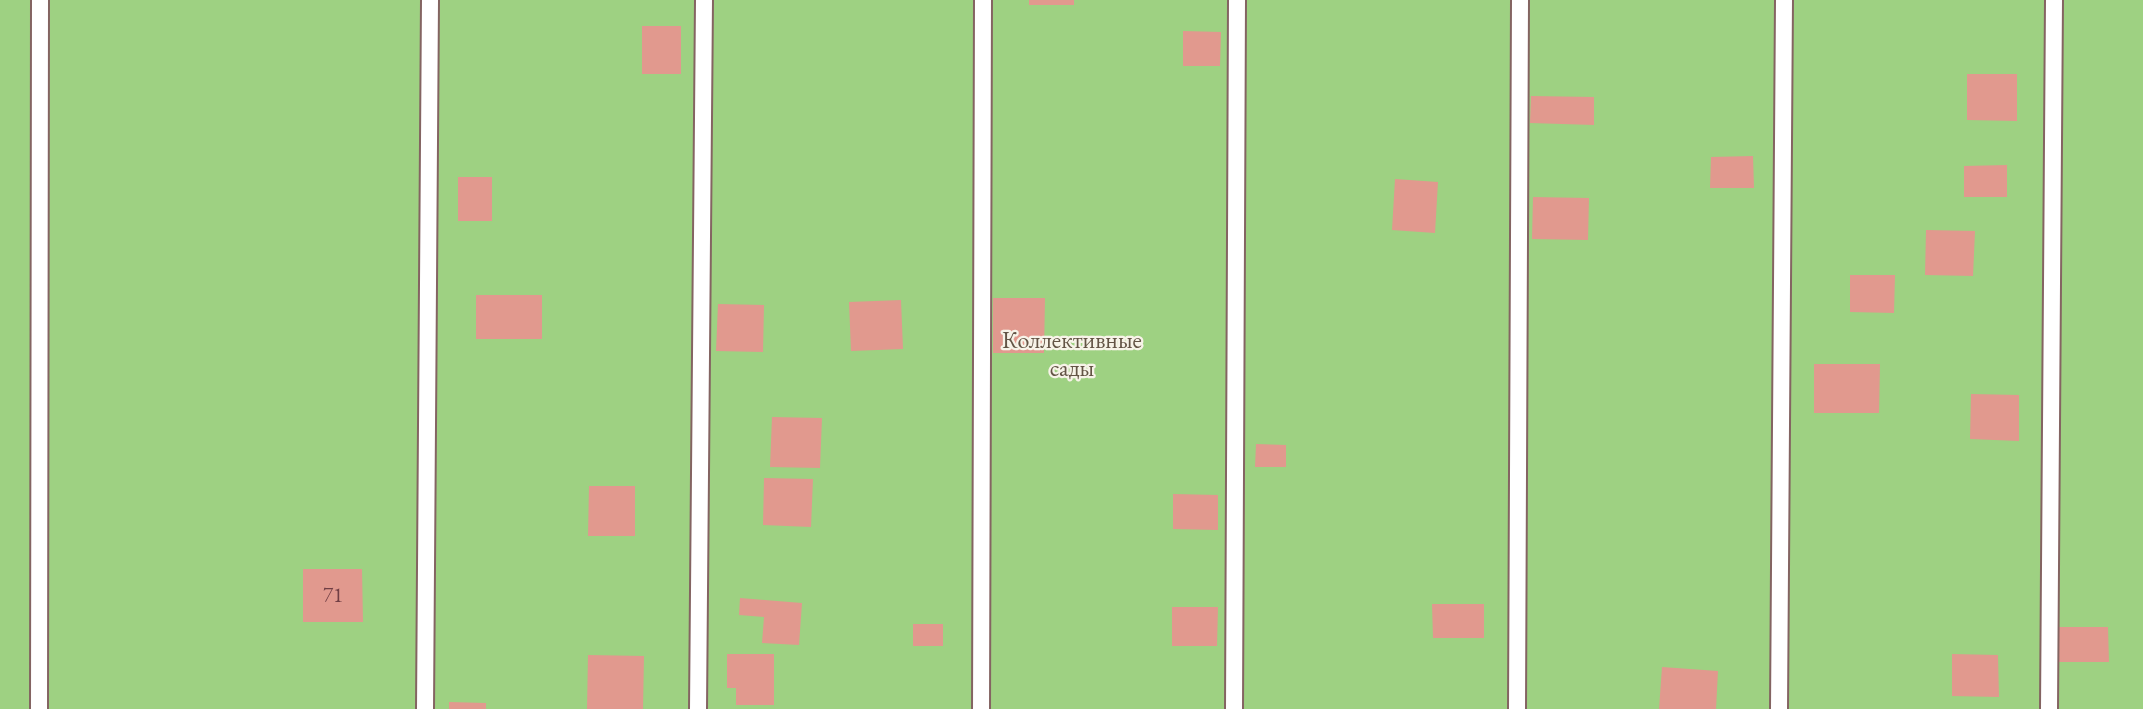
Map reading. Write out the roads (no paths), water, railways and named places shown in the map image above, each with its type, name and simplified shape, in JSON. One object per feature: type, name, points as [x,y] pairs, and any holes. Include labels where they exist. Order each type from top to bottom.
[{"type":"lane","points":[[39,709],[40,0]]},
{"type":"lane","points":[[425,709],[430,0]]},
{"type":"lane","points":[[698,709],[704,0]]},
{"type":"lane","points":[[981,709],[983,0]]},
{"type":"lane","points":[[1234,709],[1237,0]]},
{"type":"lane","points":[[1516,709],[1520,0]]},
{"type":"lane","points":[[1779,709],[1784,0]]},
{"type":"lane","points":[[2049,709],[2054,0]]},
{"type":"park label","name":"Коллективные сады","points":[[1072,355]]}]
